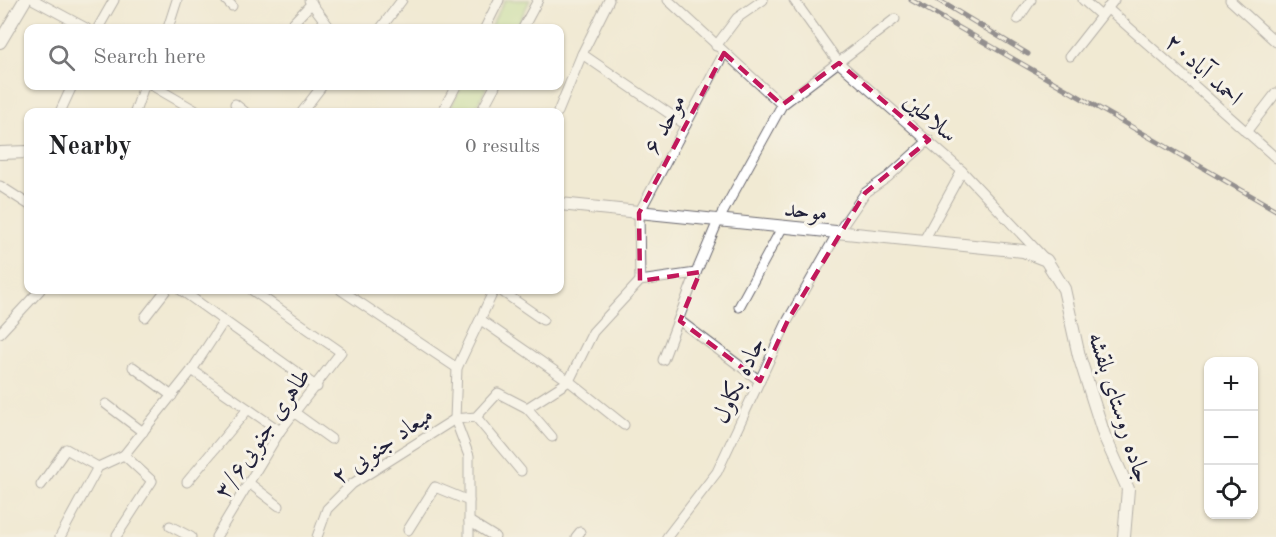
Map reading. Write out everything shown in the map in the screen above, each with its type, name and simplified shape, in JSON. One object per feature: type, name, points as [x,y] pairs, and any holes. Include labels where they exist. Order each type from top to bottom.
[{"type":"street","points":[[0,42],[25,0]]},
{"type":"street","points":[[34,0],[79,24]]},
{"type":"street","points":[[100,24],[114,0]]},
{"type":"street","points":[[169,24],[177,0]]},
{"type":"street","points":[[384,24],[402,0]]},
{"type":"street","points":[[486,24],[499,0]]},
{"type":"street","points":[[525,24],[538,0]]},
{"type":"street","points":[[560,108],[582,54],[609,0]]},
{"type":"street","points":[[668,0],[782,105]]},
{"type":"street","name":"موحد ۶","points":[[639,213],[686,124],[737,18],[763,0]]},
{"type":"street","name":"سلاطین","points":[[794,0],[839,63],[962,171],[1046,260]]},
{"type":"street","points":[[1018,19],[1030,0]]},
{"type":"street","name":"احمد آباد۲۰","points":[[1083,0],[1103,11],[1276,158]]},
{"type":"street","points":[[1070,56],[1103,11],[1114,0]]},
{"type":"street","points":[[1230,0],[1276,42]]},
{"type":"street","points":[[291,24],[310,2],[327,24]]},
{"type":"street","points":[[663,360],[718,221],[782,105],[895,19]]},
{"type":"street","points":[[582,54],[686,124]]},
{"type":"street","points":[[62,108],[70,90]]},
{"type":"street","points":[[136,108],[143,90]]},
{"type":"street","points":[[160,90],[191,108]]},
{"type":"street","points":[[305,108],[319,90]]},
{"type":"street","points":[[444,108],[454,90]]},
{"type":"street","points":[[483,108],[493,90]]},
{"type":"street","points":[[1246,132],[1276,93]]},
{"type":"street","points":[[235,104],[240,108]]},
{"type":"street","name":"جاده بکاول","points":[[667,537],[717,472],[788,320],[837,234],[865,193],[888,177],[929,140]]},
{"type":"street","points":[[0,153],[24,152]]},
{"type":"street","points":[[923,242],[962,171]]},
{"type":"street","points":[[0,186],[24,201]]},
{"type":"street","name":"موحد","points":[[564,204],[1023,252],[1046,260]]},
{"type":"street","points":[[639,213],[640,281]]},
{"type":"street","points":[[739,307],[782,228]]},
{"type":"street","name":"جاده روستای بلقشه","points":[[1046,260],[1064,289],[1079,356],[1104,435],[1128,489],[1124,537]]},
{"type":"street","points":[[527,408],[568,381],[593,332],[640,281],[696,273]]},
{"type":"street","points":[[0,333],[36,294]]},
{"type":"street","points":[[145,317],[163,294]]},
{"type":"street","points":[[187,294],[316,387]]},
{"type":"street","name":"طاهری جنوبی۳/۶","points":[[216,537],[280,431],[341,352],[258,294]]},
{"type":"street","points":[[352,294],[456,368]]},
{"type":"street","points":[[469,537],[469,456],[455,419],[456,368],[492,294]]},
{"type":"street","points":[[506,294],[543,320]]},
{"type":"street","points":[[481,320],[568,381],[624,425]]},
{"type":"street","points":[[60,537],[98,467],[124,455],[172,396],[224,321]]},
{"type":"street","points":[[680,321],[759,381]]},
{"type":"street","points":[[133,367],[172,396]]},
{"type":"street","points":[[192,369],[280,431]]},
{"type":"street","points":[[455,419],[476,417],[498,393],[527,408],[552,437]]},
{"type":"street","points":[[106,404],[143,432]]},
{"type":"street","points":[[187,482],[248,409]]},
{"type":"street","points":[[295,413],[331,439]]},
{"type":"street","points":[[476,417],[521,471]]},
{"type":"street","name":"میعاد جنوبی ۲","points":[[317,537],[327,509],[352,484],[455,419]]},
{"type":"street","points":[[41,485],[66,449],[98,467]]},
{"type":"street","points":[[117,535],[152,481],[124,455]]},
{"type":"street","points":[[249,483],[279,506]]},
{"type":"street","points":[[408,530],[435,487],[469,501]]},
{"type":"street","points":[[469,521],[495,537]]},
{"type":"street","points":[[170,526],[191,537]]},
{"type":"highlighted area","points":[[724,53],[782,105],[839,63],[929,140],[865,193],[788,320],[760,381],[680,321],[700,272],[640,281],[639,213]]},
{"type":"green space","points":[[505,0],[530,0],[518,24],[492,24]]},
{"type":"green space","points":[[460,90],[485,90],[476,108],[450,108]]},
{"type":"railway","points":[[911,0],[1276,210]]},
{"type":"railway","points":[[938,0],[1028,54]]}]
